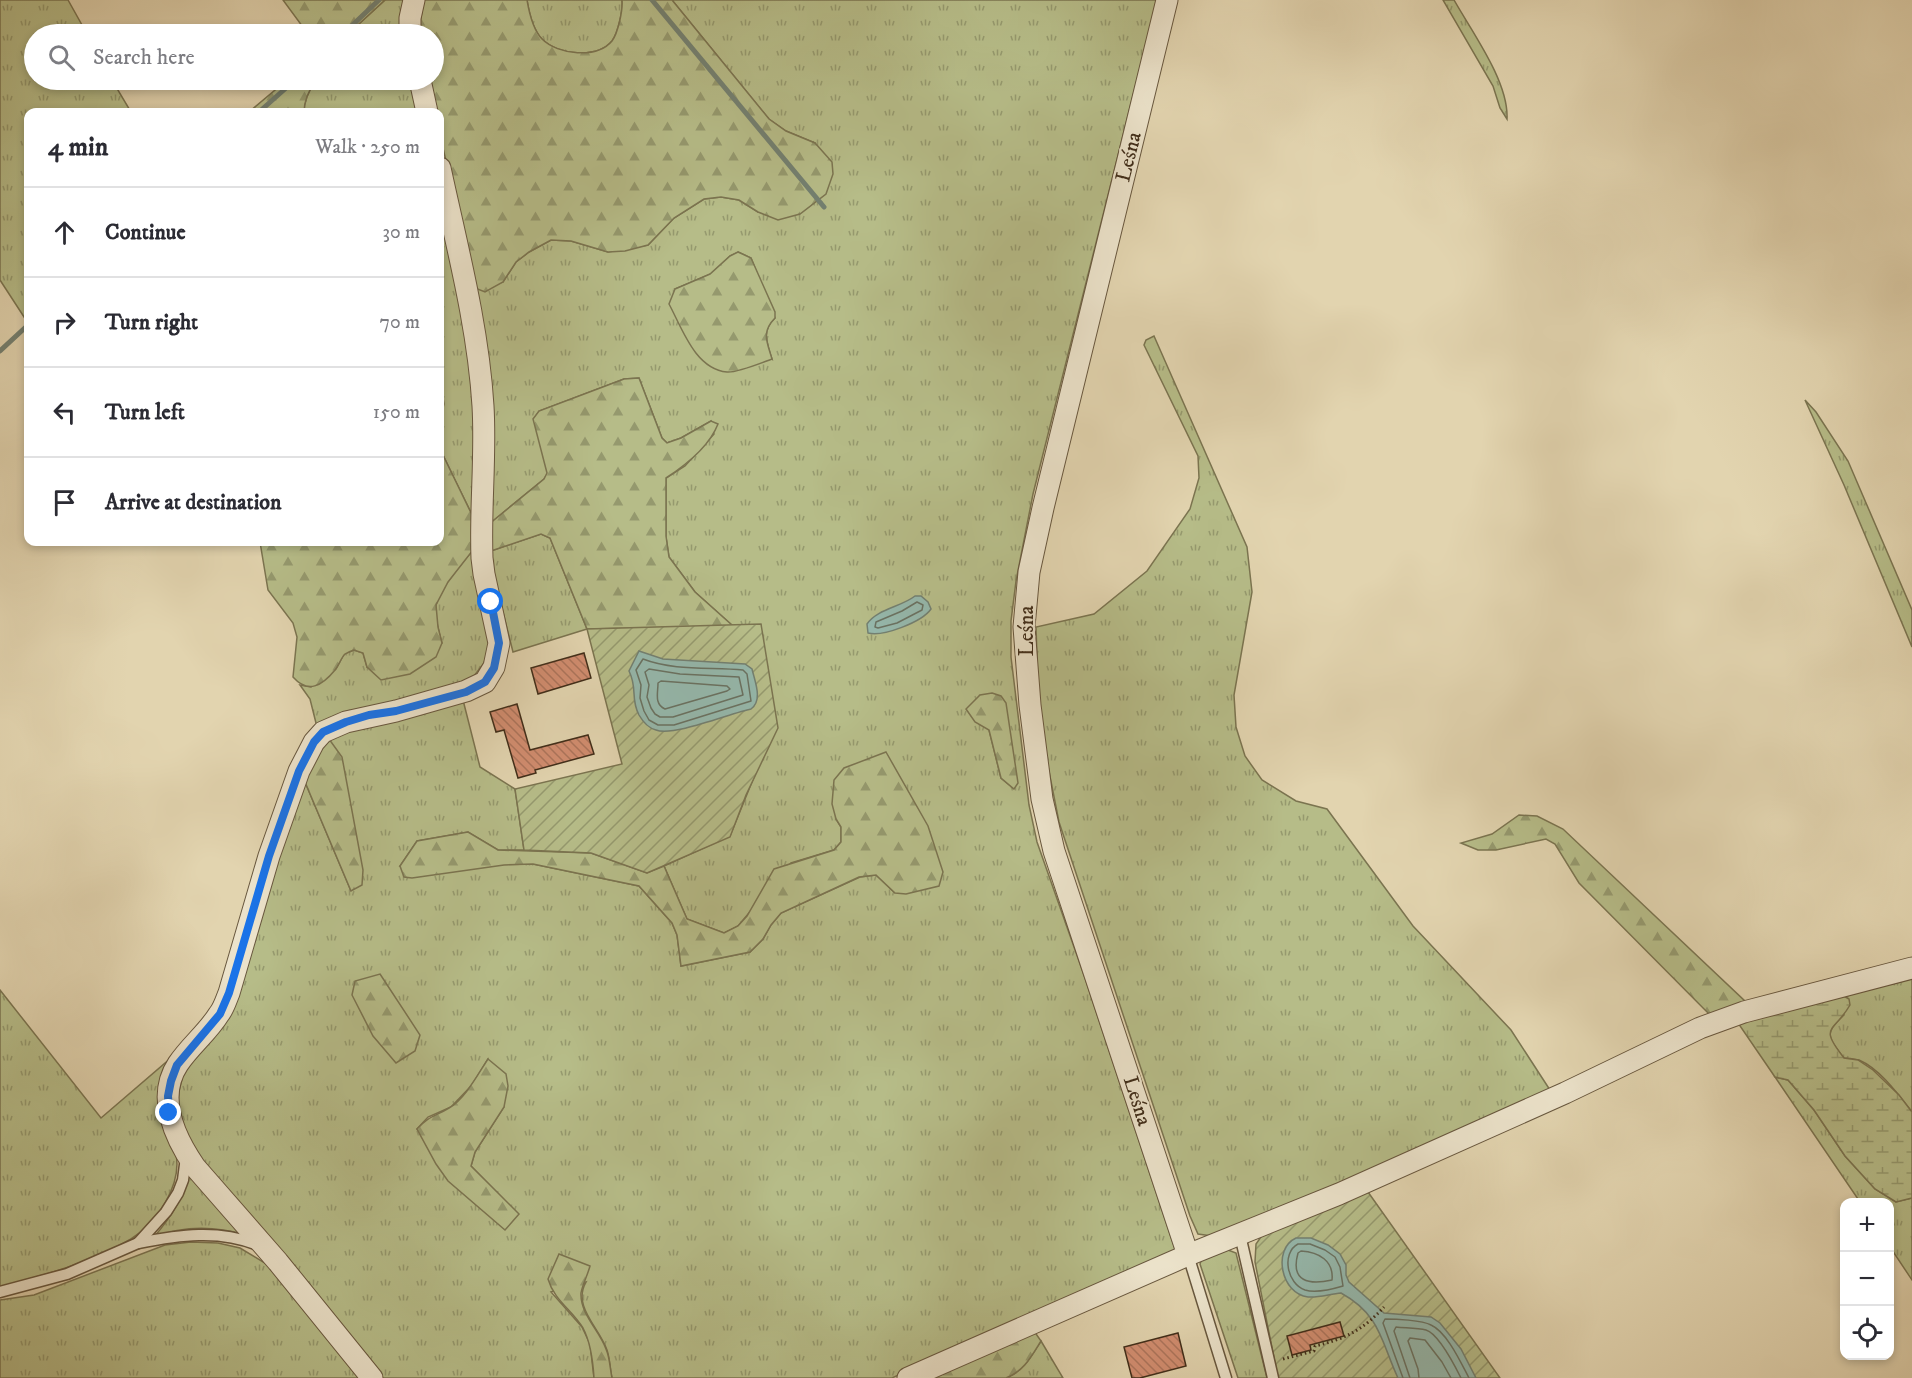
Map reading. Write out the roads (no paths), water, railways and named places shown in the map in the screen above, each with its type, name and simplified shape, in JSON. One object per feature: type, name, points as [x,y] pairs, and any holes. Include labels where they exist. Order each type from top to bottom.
[{"type":"street","points":[[410,24],[414,0]]},
{"type":"street","name":"Leśna","points":[[1167,0],[1043,508],[1029,572],[1024,627],[1031,717],[1042,799],[1054,851],[1188,1255]]},
{"type":"street","points":[[422,90],[426,108]]},
{"type":"street","points":[[372,1378],[186,1154],[169,1113],[168,1096],[177,1065],[220,1014],[229,993],[269,856],[299,771],[314,742],[323,732],[346,722],[466,692],[485,682],[494,668],[499,643],[482,558],[483,408],[479,354],[470,301],[444,186]]},
{"type":"street","points":[[908,1378],[1188,1255],[1339,1194],[1565,1093],[1700,1028],[1754,1009],[1912,968]]},
{"type":"lane","points":[[138,1243],[166,1212],[178,1193],[183,1180],[186,1154]]},
{"type":"lane","points":[[0,1292],[67,1274],[138,1243],[166,1238],[213,1234],[246,1240],[263,1247]]},
{"type":"lane","points":[[1240,1235],[1273,1378]]},
{"type":"lane","points":[[1188,1255],[1226,1378]]},
{"type":"water","points":[[915,596],[921,596],[928,602],[931,609],[926,614],[892,631],[868,633],[867,624],[871,619]]},
{"type":"water","points":[[639,651],[663,659],[745,664],[752,669],[757,701],[751,709],[688,727],[664,731],[653,729],[644,722],[636,709],[632,677],[629,671]]},
{"type":"water","points":[[1296,1238],[1311,1238],[1328,1245],[1340,1254],[1346,1265],[1349,1282],[1384,1313],[1431,1317],[1440,1323],[1461,1349],[1476,1378],[1398,1378],[1378,1330],[1364,1310],[1354,1301],[1341,1293],[1308,1297],[1291,1288],[1286,1280],[1282,1261],[1284,1251]]},
{"type":"waterway","points":[[354,24],[379,0]]},
{"type":"waterway","points":[[652,0],[824,207]]},
{"type":"waterway","points":[[264,108],[284,90]]},
{"type":"waterway","points":[[0,351],[24,329]]}]
